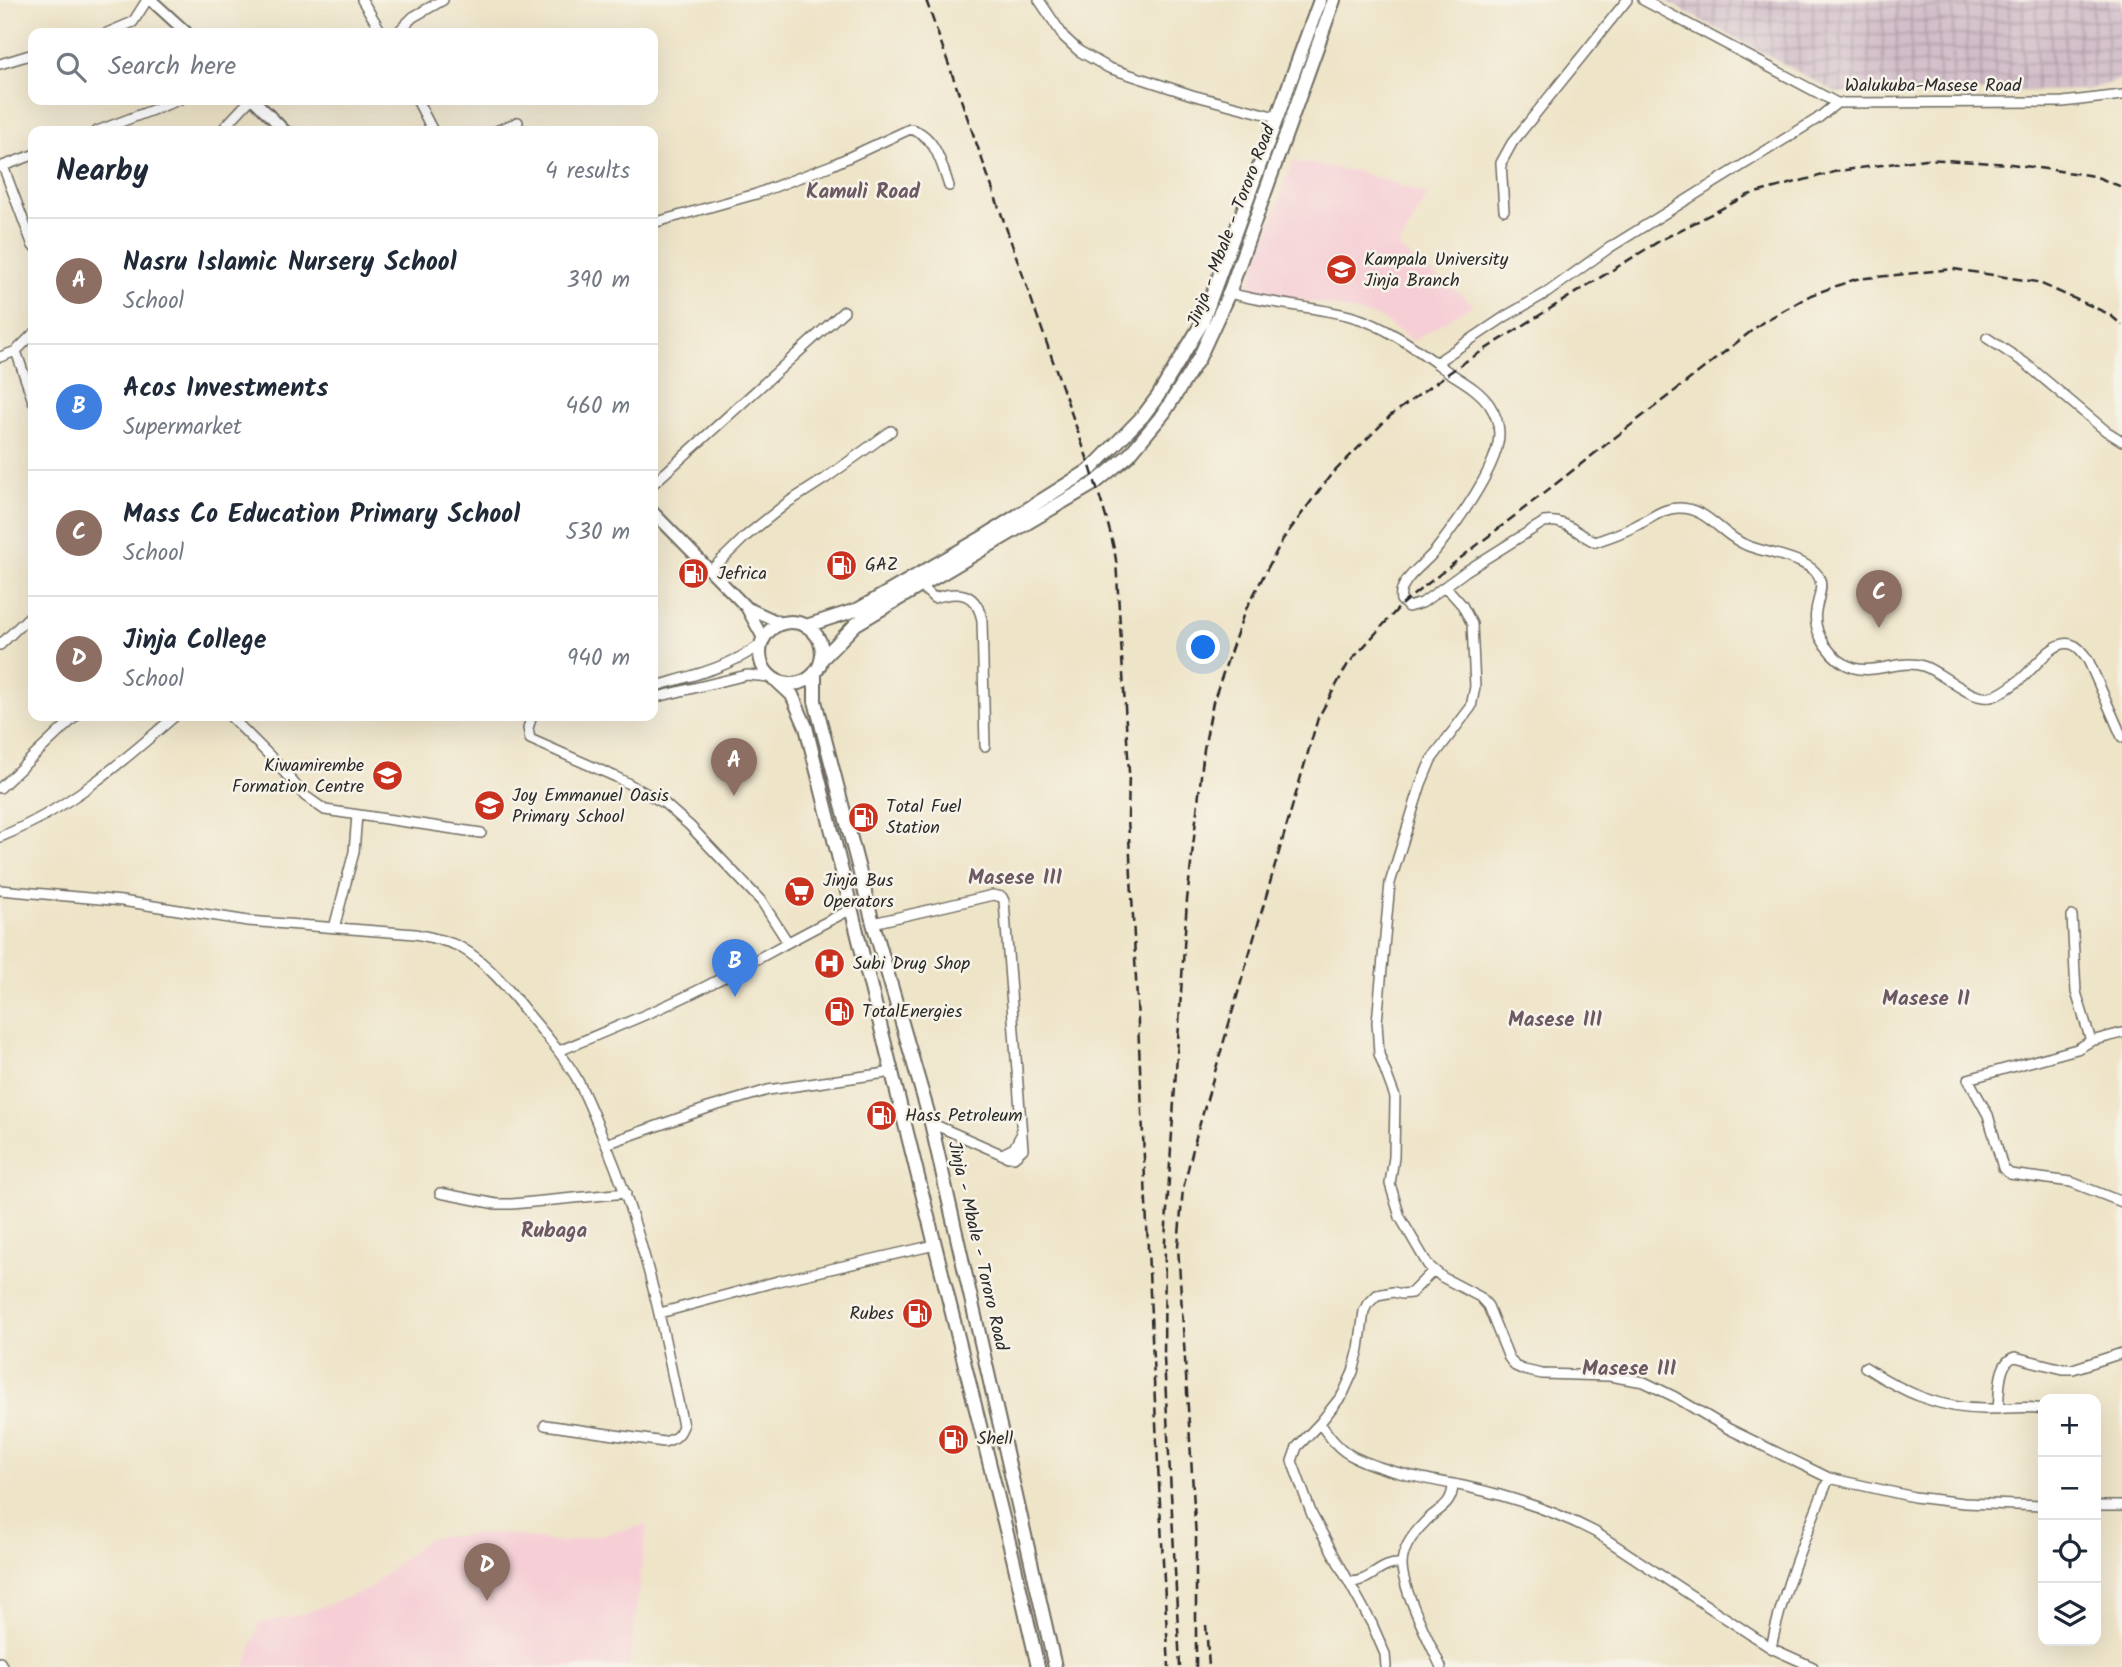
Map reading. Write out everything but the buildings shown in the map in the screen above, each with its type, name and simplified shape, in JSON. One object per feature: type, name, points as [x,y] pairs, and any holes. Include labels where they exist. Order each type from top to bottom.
[{"type":"highway","name":"Jinja - Mbale - Tororo Road","points":[[806,625],[859,609],[980,539],[1091,469],[1143,416],[1177,369],[1202,323],[1320,0]]},
{"type":"highway","name":"Jinja - Mbale - Tororo Road","points":[[822,659],[856,624],[1095,483],[1129,455],[1164,413],[1187,379],[1229,293],[1334,0]]},
{"type":"highway","points":[[774,680],[798,684],[815,673],[822,659],[821,646],[816,634],[806,625],[781,623],[771,629],[762,641],[759,657],[763,668],[774,680],[792,695],[806,726],[1038,1667]]},
{"type":"highway","name":"Jinja - Mbale - Tororo Road","points":[[815,673],[815,701],[873,923],[931,1123],[1055,1667]]},
{"type":"main road","points":[[149,0],[181,28]]},
{"type":"main road","points":[[257,105],[280,126]]},
{"type":"main road","points":[[658,517],[747,607],[781,623]]},
{"type":"main road","points":[[747,607],[762,641]]},
{"type":"street","points":[[119,28],[133,22],[149,0]]},
{"type":"street","points":[[362,0],[379,28]]},
{"type":"street","points":[[402,28],[413,17],[443,0]]},
{"type":"street","points":[[1039,0],[1071,44],[1109,68],[1192,95],[1276,117]]},
{"type":"street","points":[[1504,210],[1501,163],[1512,144],[1627,0]]},
{"type":"street","name":"Walukuba-Masese Road","points":[[1643,0],[1838,103],[2063,102],[2122,95]]},
{"type":"street","points":[[0,64],[28,56]]},
{"type":"street","points":[[1437,362],[1506,316],[1548,292],[1609,248],[1838,103]]},
{"type":"street","points":[[110,126],[166,105]]},
{"type":"street","points":[[225,126],[247,105]]},
{"type":"street","points":[[420,105],[430,126]]},
{"type":"street","points":[[508,126],[518,122]]},
{"type":"street","points":[[658,222],[756,194],[832,165],[910,129],[926,136],[940,158],[949,186]]},
{"type":"street","points":[[28,157],[2,167],[28,233]]},
{"type":"street","points":[[1229,293],[1352,317],[1382,329],[1437,362],[1477,391],[1497,418],[1499,435],[1496,451],[1474,495],[1435,550],[1402,586],[1401,600],[1408,607],[1415,606],[1446,587],[1466,571],[1544,522],[1568,524],[1595,542],[1620,533],[1662,511],[1693,509],[1745,545],[1785,555],[1815,571],[1820,579],[1821,592],[1815,612],[1819,635],[1828,650],[1854,668],[1908,664],[1924,666],[1971,693],[1981,697],[1993,697],[2022,678],[2049,652],[2062,644],[2071,644],[2082,651],[2089,662],[2122,737]]},
{"type":"street","points":[[658,479],[844,311]]},
{"type":"street","points":[[1987,338],[2025,363],[2106,431],[2122,441]]},
{"type":"street","points":[[0,357],[16,351],[28,339]]},
{"type":"street","points":[[16,351],[28,386]]},
{"type":"street","points":[[710,571],[779,509],[891,431]]},
{"type":"street","points":[[921,586],[934,598],[957,593],[971,598],[979,606],[982,620],[985,746]]},
{"type":"street","points":[[1446,587],[1462,604],[1472,624],[1475,687],[1471,707],[1431,760],[1390,883],[1377,1022],[1379,1054],[1395,1097],[1394,1157],[1390,1184],[1400,1217],[1433,1271],[1480,1297],[1488,1307],[1509,1358],[1515,1366],[1542,1374],[1609,1377],[1644,1382],[1729,1429],[1829,1478],[1914,1497],[1951,1502],[2038,1506]]},
{"type":"street","points":[[0,645],[28,618]]},
{"type":"street","points":[[658,686],[722,667],[743,657],[762,641]]},
{"type":"street","points":[[658,697],[747,675],[774,680]]},
{"type":"street","points":[[0,788],[71,721]]},
{"type":"street","points":[[0,837],[23,828],[79,794],[169,721]]},
{"type":"street","points":[[235,721],[315,805],[325,810],[481,833]]},
{"type":"street","points":[[530,721],[527,728],[530,739],[654,796],[690,826],[762,902],[787,942]]},
{"type":"street","points":[[334,928],[354,852],[357,816]]},
{"type":"street","points":[[0,890],[121,901],[248,920],[415,934],[460,947],[478,960],[513,995],[559,1051],[577,1079],[606,1144],[626,1193],[660,1313],[683,1426],[674,1439],[664,1441],[545,1425]]},
{"type":"street","points":[[873,923],[993,895],[1002,897],[1023,1149],[1014,1157],[1002,1154],[931,1123]]},
{"type":"street","points":[[559,1051],[660,1009],[852,909]]},
{"type":"street","points":[[2072,916],[2076,992],[2091,1041]]},
{"type":"street","points":[[2122,1033],[2091,1041],[2077,1049],[1968,1079],[1988,1115],[2003,1168],[2010,1174],[2071,1182],[2122,1202]]},
{"type":"street","points":[[606,1144],[768,1090],[892,1073]]},
{"type":"street","points":[[440,1194],[496,1204],[512,1204],[626,1193]]},
{"type":"street","points":[[660,1313],[778,1280],[935,1245]]},
{"type":"street","points":[[1386,1667],[1385,1654],[1361,1601],[1312,1515],[1301,1479],[1292,1466],[1297,1447],[1343,1394],[1353,1372],[1367,1304],[1377,1295],[1410,1293],[1433,1271]]},
{"type":"street","points":[[1998,1409],[2003,1366],[2010,1358],[2063,1369],[2081,1367],[2122,1353]]},
{"type":"street","points":[[1865,1367],[1899,1389],[1934,1401],[1972,1409],[2038,1408]]},
{"type":"street","points":[[1320,1423],[1336,1446],[1353,1457],[1378,1466],[1532,1504],[1595,1532],[1771,1648],[1813,1667]]},
{"type":"street","points":[[1771,1648],[1779,1610],[1796,1558],[1829,1478]]},
{"type":"street","points":[[1441,1667],[1405,1582],[1402,1564],[1407,1544],[1426,1521],[1448,1503],[1452,1497],[1453,1485]]},
{"type":"street","points":[[2101,1506],[2122,1506]]},
{"type":"street","points":[[1349,1582],[1365,1581],[1387,1565],[1402,1564]]},
{"type":"street","points":[[0,1662],[3,1667]]},
{"type":"shaded area","points":[[1664,0],[2122,0],[2122,79],[2088,90],[1837,93]]},
{"type":"shaded area","name":"Kampala University Jinja Branch","points":[[1293,161],[1359,172],[1428,195],[1398,248],[1474,304],[1413,341],[1380,318],[1320,303],[1247,290]]},
{"type":"shaded area","points":[[647,1525],[629,1667],[245,1667],[259,1624],[306,1613],[368,1589],[428,1538],[502,1533],[560,1543]]},
{"type":"railway","points":[[926,0],[1091,469],[1116,560],[1129,772],[1128,818],[1169,1667]]},
{"type":"railway","points":[[1180,1667],[1164,1358],[1165,1241],[1187,900],[1204,749],[1213,702],[1244,613],[1283,539],[1330,476],[1390,416],[1460,365],[1588,285],[1661,240],[1748,195],[1838,171],[1925,159],[2011,164],[2094,176],[2122,187]]},
{"type":"railway","points":[[1196,1667],[1196,1538],[1178,1246],[1183,1189],[1318,718],[1348,664],[1403,603],[1763,322],[1811,295],[1856,279],[1954,269],[2037,282],[2109,314],[2122,325]]},
{"type":"railway","points":[[1206,1625],[1209,1667]]},
{"type":"place","name":"Kampala University Jinja Branch","points":[[1341,270]]},
{"type":"place","name":"GAZ","points":[[842,565]]},
{"type":"place","name":"Jefrica","points":[[694,574]]},
{"type":"place","name":"Mass Co Education Primary School","points":[[1879,628]]},
{"type":"place","name":"Kiwamirembe Formation Centre","points":[[387,776]]},
{"type":"place","name":"Nasru Islamic Nursery School","points":[[734,796]]},
{"type":"place","name":"Joy Emmanuel Oasis Primary School","points":[[489,806]]},
{"type":"place","name":"Total Fuel Station","points":[[863,817]]},
{"type":"place","name":"Jinja Bus Operators","points":[[800,891]]},
{"type":"place","name":"Subi Drug Shop","points":[[830,964]]},
{"type":"place","name":"Acos Investments","points":[[735,997]]},
{"type":"place","name":"TotalEnergies","points":[[839,1012]]},
{"type":"place","name":"Hass Petroleum","points":[[882,1116]]},
{"type":"place","name":"Rubes","points":[[917,1314]]},
{"type":"place","name":"Shell","points":[[954,1439]]},
{"type":"place","name":"Jinja College","points":[[487,1601]]},
{"type":"district","name":"Kamuli Road","points":[[863,192]]},
{"type":"district","name":"Masese III","points":[[1015,878]]},
{"type":"district","name":"Masese II","points":[[1926,999]]},
{"type":"district","name":"Masese III","points":[[1555,1020]]},
{"type":"district","name":"Rubaga","points":[[554,1231]]},
{"type":"district","name":"Masese III","points":[[1629,1369]]}]
